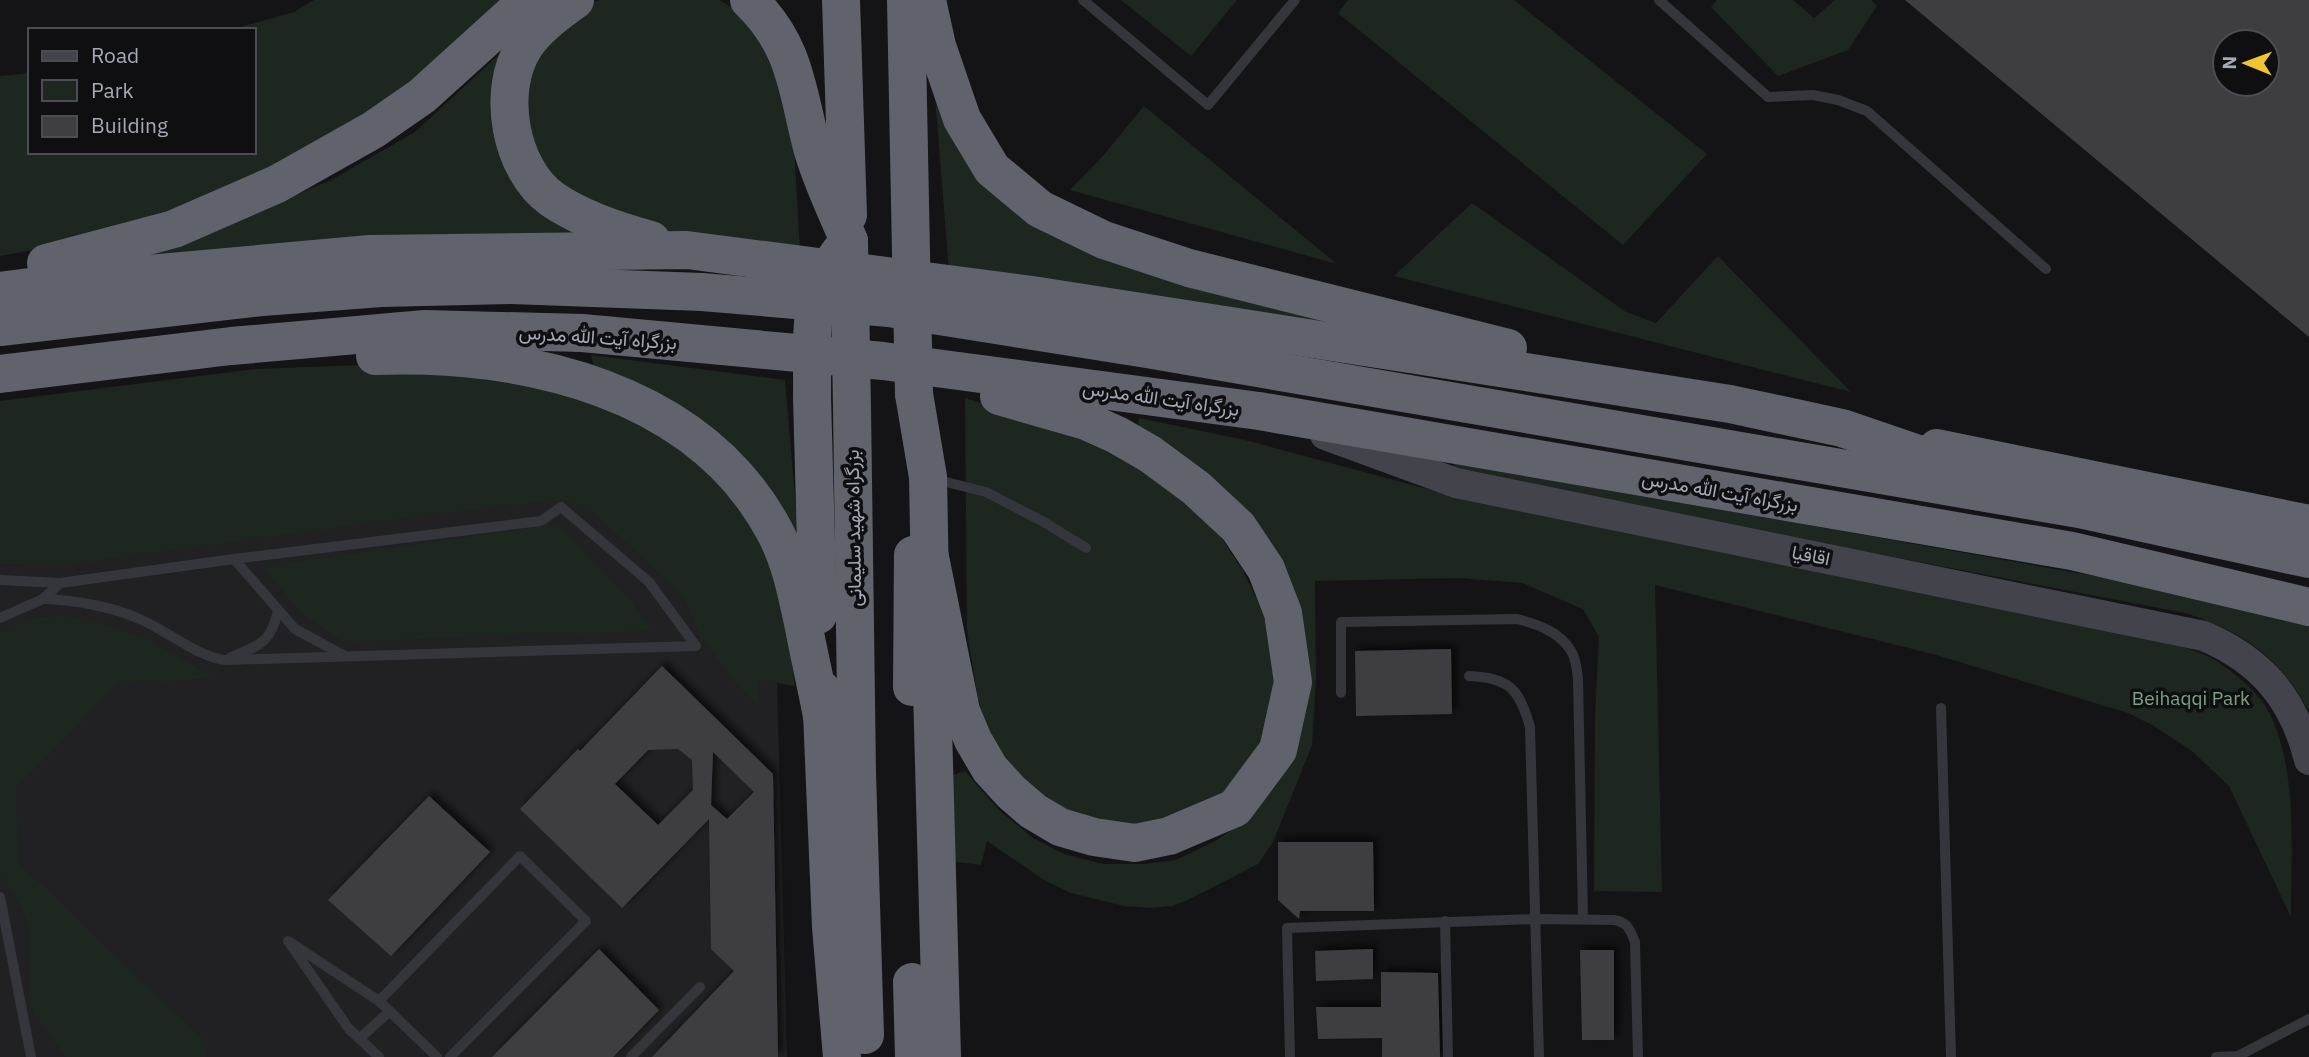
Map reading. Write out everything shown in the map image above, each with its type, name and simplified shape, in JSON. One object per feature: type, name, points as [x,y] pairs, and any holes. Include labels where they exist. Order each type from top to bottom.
[{"type":"highway","points":[[0,274],[78,257],[174,229],[277,184],[373,130],[422,96],[528,0]]},
{"type":"highway","points":[[575,0],[542,27],[523,48],[513,76],[511,133],[518,156],[533,180],[550,198],[577,214],[636,237],[687,250],[1032,295],[1730,404]]},
{"type":"highway","points":[[749,0],[766,16],[790,60],[798,82],[813,151],[849,241],[834,258],[817,290],[813,331],[822,716],[831,927],[842,1057]]},
{"type":"highway","name":"بزرگراه شهید سلیمانی","points":[[841,0],[849,241],[857,773],[865,1057]]},
{"type":"highway","points":[[906,0],[914,394],[911,912],[914,1057]]},
{"type":"highway","points":[[927,0],[937,46],[962,119],[992,169],[1040,209],[1104,240],[1189,268],[1730,404],[2309,524]]},
{"type":"highway","points":[[0,291],[92,279],[370,254],[687,250]]},
{"type":"highway","points":[[0,327],[167,307],[381,288],[512,285],[702,292],[889,308],[2080,509],[2309,559]]},
{"type":"highway","name":"بزرگراه آیت الله مدرس","points":[[0,374],[231,346],[425,329],[582,333],[883,361],[1258,411],[2073,551],[2309,607]]},
{"type":"highway","points":[[231,346],[271,355],[307,359],[412,354],[491,361],[547,370],[606,388],[646,406],[706,448],[736,474],[776,533],[792,574],[822,716]]},
{"type":"highway","points":[[883,361],[1086,421],[1117,435],[1150,454],[1196,488],[1238,527],[1266,569],[1283,613],[1293,682],[1278,750],[1236,807],[1169,836],[1135,843],[1094,837],[1060,827],[1033,811],[1011,792],[990,769],[973,740],[961,711],[930,557]]},
{"type":"highway","points":[[914,394],[928,477],[938,994],[942,1057]]},
{"type":"highway","points":[[1842,428],[2080,509]]},
{"type":"highway","points":[[817,1057],[819,1012],[831,927]]},
{"type":"main road","name":"اقاقیا","points":[[1258,411],[1456,483],[2204,636],[2227,645],[2269,679],[2290,707],[2304,739],[2309,760]]},
{"type":"lane","points":[[1083,0],[1208,105],[1295,0]]},
{"type":"lane","points":[[1659,0],[1768,97],[1814,94],[1867,111],[2046,269]]},
{"type":"lane","points":[[928,477],[986,492],[1044,522],[1086,548]]},
{"type":"lane","points":[[0,580],[60,583],[541,522],[561,507],[649,582],[696,646],[225,660],[212,658],[143,620],[64,600],[43,598]]},
{"type":"lane","points":[[234,559],[295,629],[345,656]]},
{"type":"lane","points":[[0,618],[43,598],[60,583]]},
{"type":"lane","points":[[225,660],[257,647],[266,639],[273,632],[278,611]]},
{"type":"lane","points":[[1341,693],[1341,622],[1517,619],[1538,624],[1556,635],[1572,652],[1578,679],[1583,919]]},
{"type":"lane","points":[[1469,676],[1492,677],[1506,683],[1516,692],[1526,711],[1530,727],[1539,1057]]},
{"type":"lane","points":[[1941,708],[1951,1057]]},
{"type":"lane","points":[[379,1001],[520,856],[586,921],[450,1057]]},
{"type":"lane","points":[[0,897],[31,1057]]},
{"type":"lane","points":[[1290,1057],[1287,928],[1445,921],[1583,919],[1624,922],[1636,942],[1638,1057]]},
{"type":"lane","points":[[1445,921],[1448,1057]]},
{"type":"lane","points":[[379,1057],[349,1029],[288,941],[379,1001],[437,1057]]},
{"type":"lane","points":[[0,959],[13,959]]},
{"type":"lane","points":[[631,1057],[700,987]]},
{"type":"lane","points":[[938,994],[953,1057]]},
{"type":"lane","points":[[359,1039],[390,1011]]},
{"type":"lane","points":[[2216,1057],[2238,1056],[2309,1019]]},
{"type":"shaded area","points":[[480,438],[761,609],[777,683],[787,1057],[0,1057],[0,446]]},
{"type":"green space","points":[[314,0],[513,0],[408,93],[259,183],[76,242],[0,256],[0,76],[28,73],[28,154],[256,154],[256,28],[237,28],[294,12]]},
{"type":"green space","points":[[599,0],[719,0],[738,11],[759,32],[780,75],[794,146],[800,252],[688,239],[619,216],[555,179],[537,157],[524,103],[536,56],[590,4]]},
{"type":"green space","points":[[1121,0],[1237,0],[1191,56]]},
{"type":"green space","points":[[1348,0],[1514,0],[1707,154],[1623,245],[1338,13]]},
{"type":"green space","points":[[1717,0],[1793,0],[1814,18],[1835,0],[1871,0],[1877,6],[1848,50],[1778,76],[1711,7]]},
{"type":"green space","points":[[555,3],[499,137],[624,241],[126,261],[224,225],[331,180],[415,132]]},
{"type":"green space","points":[[933,72],[986,183],[1499,358],[949,271]]},
{"type":"green space","points":[[1144,106],[1337,264],[1070,190],[1103,156]]},
{"type":"green space","points":[[1472,203],[1626,312],[1656,323],[1718,256],[1851,392],[1394,276]]},
{"type":"green space","points":[[591,355],[785,380],[802,578],[763,481],[595,370]]},
{"type":"green space","points":[[386,364],[470,366],[615,401],[727,486],[768,555],[790,647],[795,686],[757,680],[759,706],[736,684],[701,637],[683,596],[593,512],[562,500],[430,515],[67,565],[0,564],[0,401],[255,369]]},
{"type":"green space","points":[[965,398],[1076,431],[1137,462],[1182,499],[1220,536],[1242,569],[1268,628],[1275,687],[1269,728],[1251,767],[1219,799],[1140,830],[1093,825],[1025,787],[994,747],[978,699],[967,630]]},
{"type":"green space","name":"Beihaqqi Park","points":[[1139,418],[1245,440],[1446,494],[2181,646],[2204,655],[2219,662],[2252,690],[2266,706],[2279,737],[2285,761],[2291,813],[2291,917],[2229,786],[2192,751],[2154,726],[2128,713],[1933,654],[1655,585],[1662,892],[1594,891],[1595,716],[1599,637],[1583,609],[1522,583],[1460,578],[1315,581],[1316,679],[1312,745],[1273,842],[1258,864],[1190,899],[1172,906],[1152,908],[1124,906],[1071,893],[1044,880],[987,841],[981,865],[950,861],[947,777],[965,771],[999,810],[1033,838],[1064,854],[1103,864],[1145,864],[1176,860],[1217,840],[1248,818],[1273,789],[1288,765],[1294,614],[1137,430]]},
{"type":"green space","points":[[1454,462],[2218,598],[2309,624],[2309,711],[2285,675],[2258,648],[2225,629],[2185,613],[1454,473]]},
{"type":"green space","points":[[545,526],[561,527],[634,604],[651,631],[343,642],[300,612],[262,566]]},
{"type":"green space","points":[[38,617],[88,619],[147,639],[215,678],[116,685],[16,788],[18,862],[205,1042],[206,1057],[66,1057],[33,1012],[29,997],[29,927],[0,871],[0,631]]},
{"type":"building","points":[[1905,0],[2309,0],[2309,337]]},
{"type":"building","points":[[1451,649],[1452,714],[1356,716],[1355,651]]},
{"type":"building","points":[[662,666],[773,774],[778,1057],[652,1057],[734,971],[711,949],[709,819],[622,908],[520,809],[578,749],[580,751]],"holes":[[[678,749],[692,760],[693,790],[658,825],[615,784],[648,750]],[[713,752],[754,792],[727,819],[711,805]]]},
{"type":"building","points":[[429,796],[490,852],[391,956],[328,900]]},
{"type":"building","points":[[1278,842],[1373,842],[1374,911],[1300,911],[1299,919],[1278,900]]},
{"type":"building","points":[[599,949],[659,1010],[613,1057],[492,1057]]},
{"type":"building","points":[[1373,949],[1373,979],[1316,981],[1315,951]]},
{"type":"building","points":[[1580,950],[1614,950],[1614,1040],[1582,1040]]},
{"type":"building","points":[[1381,972],[1438,973],[1440,1057],[1382,1057],[1382,1038],[1318,1039],[1316,1007],[1381,1007]]}]
